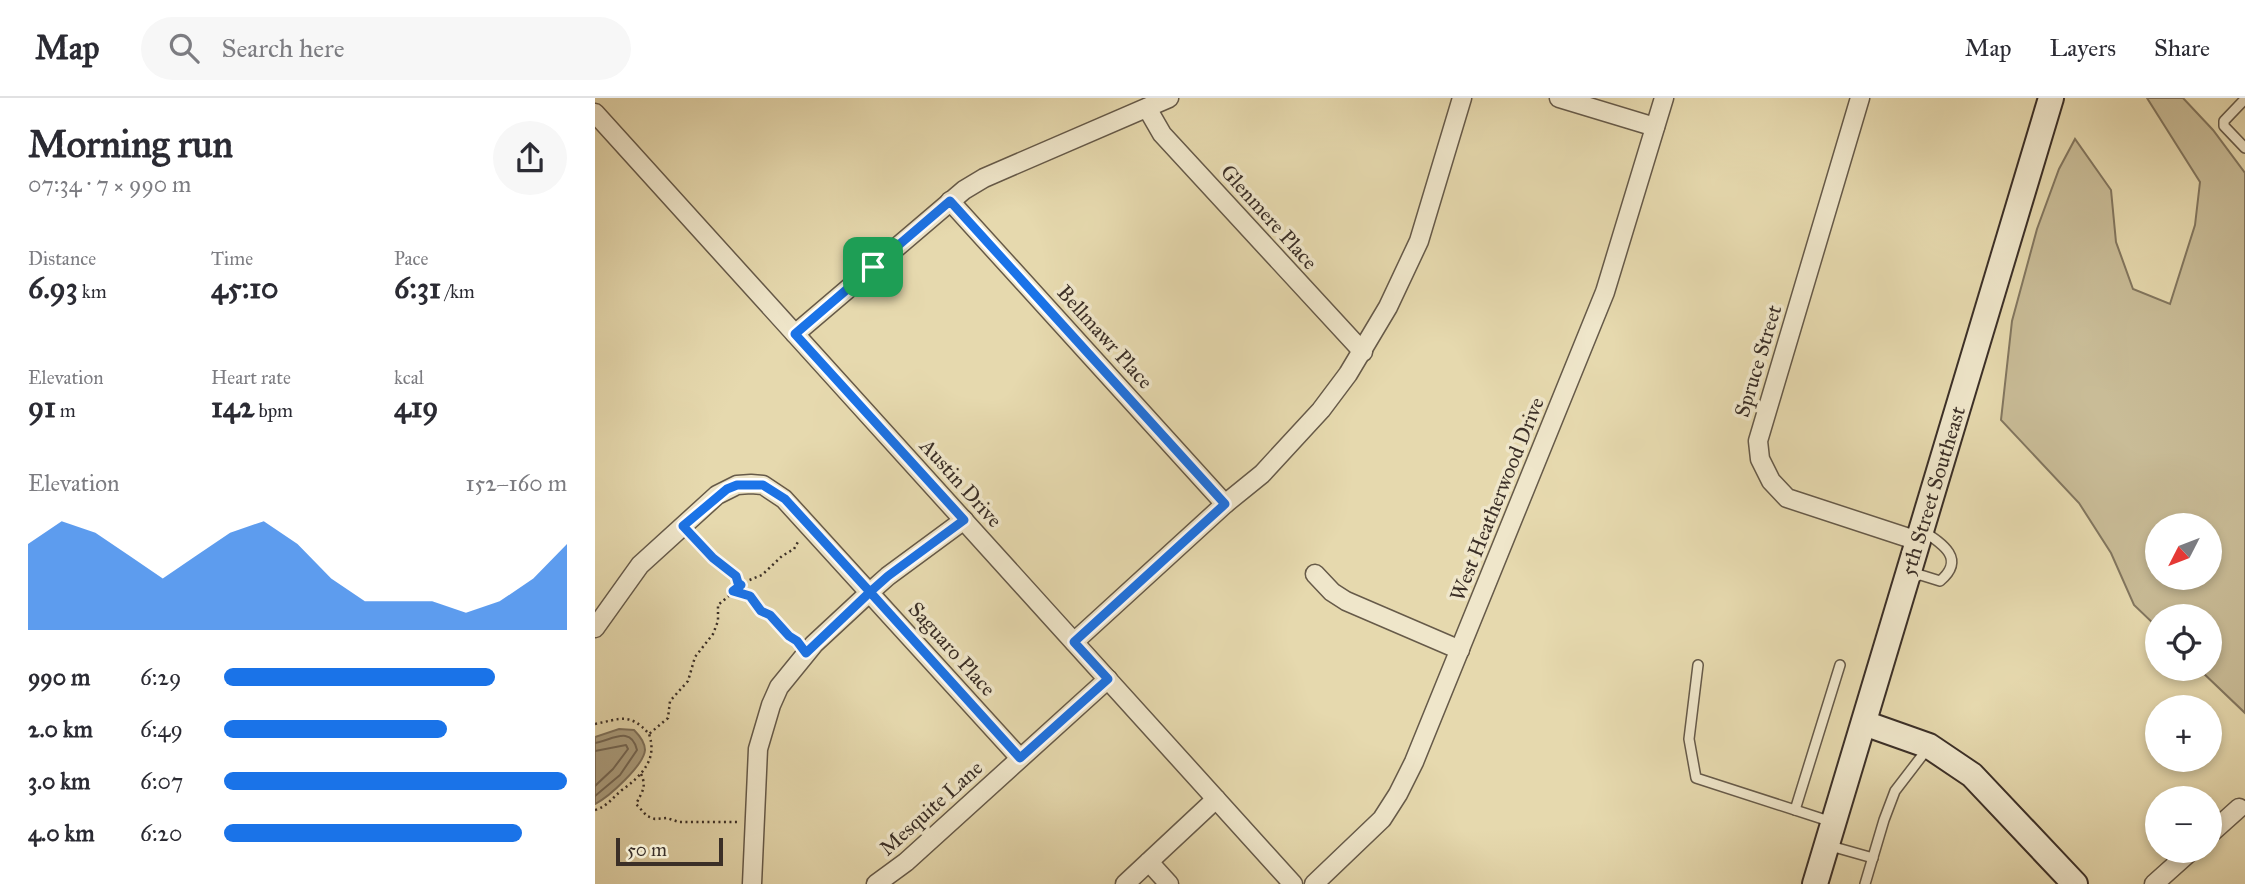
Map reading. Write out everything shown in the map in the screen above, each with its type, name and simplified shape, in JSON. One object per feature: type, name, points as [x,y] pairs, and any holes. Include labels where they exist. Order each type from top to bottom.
[{"type":"main road","name":"5th Street Southeast","points":[[1815,884],[2051,98]]},
{"type":"main road","points":[[1864,723],[1929,747],[1972,775],[2075,884]]},
{"type":"street","points":[[795,334],[950,201],[984,178],[1169,98]]},
{"type":"street","points":[[1074,642],[1225,504],[1262,474],[1321,410],[1363,352],[1419,241],[1462,98]]},
{"type":"street","points":[[1559,98],[1655,127]]},
{"type":"street","name":"West Heatherwood Drive","points":[[1314,884],[1371,831],[1392,805],[1414,762],[1605,292],[1664,98]]},
{"type":"street","name":"Spruce Street","points":[[1860,98],[1758,441],[1760,459],[1771,481],[1787,498],[1920,535]]},
{"type":"street","name":"Glenmere Place","points":[[1147,108],[1162,134],[1363,352]]},
{"type":"street","name":"Austin Drive","points":[[595,113],[1293,884]]},
{"type":"street","name":"Bellmawr Place","points":[[950,201],[1225,504]]},
{"type":"street","name":"Saguaro Place","points":[[595,628],[633,573],[717,495],[737,485],[763,485],[775,491],[811,527],[1020,758]]},
{"type":"street","points":[[752,884],[758,749],[779,687],[806,653],[870,592],[964,520]]},
{"type":"street","points":[[1315,574],[1332,592],[1346,601],[1460,650]]},
{"type":"street","name":"Mesquite Lane","points":[[876,884],[906,862],[1108,679]]},
{"type":"street","points":[[1125,884],[1216,799]]},
{"type":"street","points":[[2222,823],[2239,808]]},
{"type":"street","points":[[1149,862],[1169,884]]},
{"type":"street","points":[[2154,884],[2177,863]]},
{"type":"lane","points":[[2245,99],[2224,121],[2224,126],[2245,149]]},
{"type":"lane","points":[[1909,571],[1940,580],[1950,572],[1950,554],[1940,542],[1920,535]]},
{"type":"lane","points":[[1698,665],[1689,739],[1696,778],[1795,810],[1873,858]]},
{"type":"lane","points":[[1795,810],[1840,665]]},
{"type":"lane","points":[[1865,884],[1895,791],[1929,747]]},
{"type":"path","points":[[683,526],[713,558],[736,576],[738,583],[744,586],[744,592]]},
{"type":"path","points":[[649,734],[668,718],[670,701],[688,681],[695,657],[713,634],[718,621],[718,605],[741,585],[762,575],[793,549],[811,527]]},
{"type":"path","points":[[733,591],[744,592],[750,596],[761,611],[770,615],[806,653]]},
{"type":"path","points":[[595,724],[622,718],[633,720],[649,734],[653,744],[651,758],[641,774],[609,804],[595,810]]},
{"type":"path","points":[[641,774],[645,788],[635,804],[647,816],[679,822],[754,823]]},
{"type":"shaded area","points":[[2147,98],[2183,98],[2213,130],[2245,173],[2245,713],[2212,681],[2222,681],[2222,604],[2145,604],[2145,616],[2134,605],[2111,553],[2079,503],[2001,420],[2012,321],[2037,229],[2059,169],[2075,139],[2111,190],[2116,242],[2133,289],[2170,304],[2195,225],[2200,182]]},
{"type":"water","points":[[619,729],[634,730],[643,741],[645,750],[639,764],[625,780],[595,804],[595,737]]},
{"type":"route","points":[[873,267],[795,334],[964,520],[870,592],[785,499],[763,485],[737,485],[727,489],[683,526],[713,558],[736,576],[741,585],[733,591],[744,592],[750,596],[761,611],[770,615],[806,653],[870,592],[1020,758],[1108,679],[1074,642],[1225,504],[950,201],[873,267]]}]
